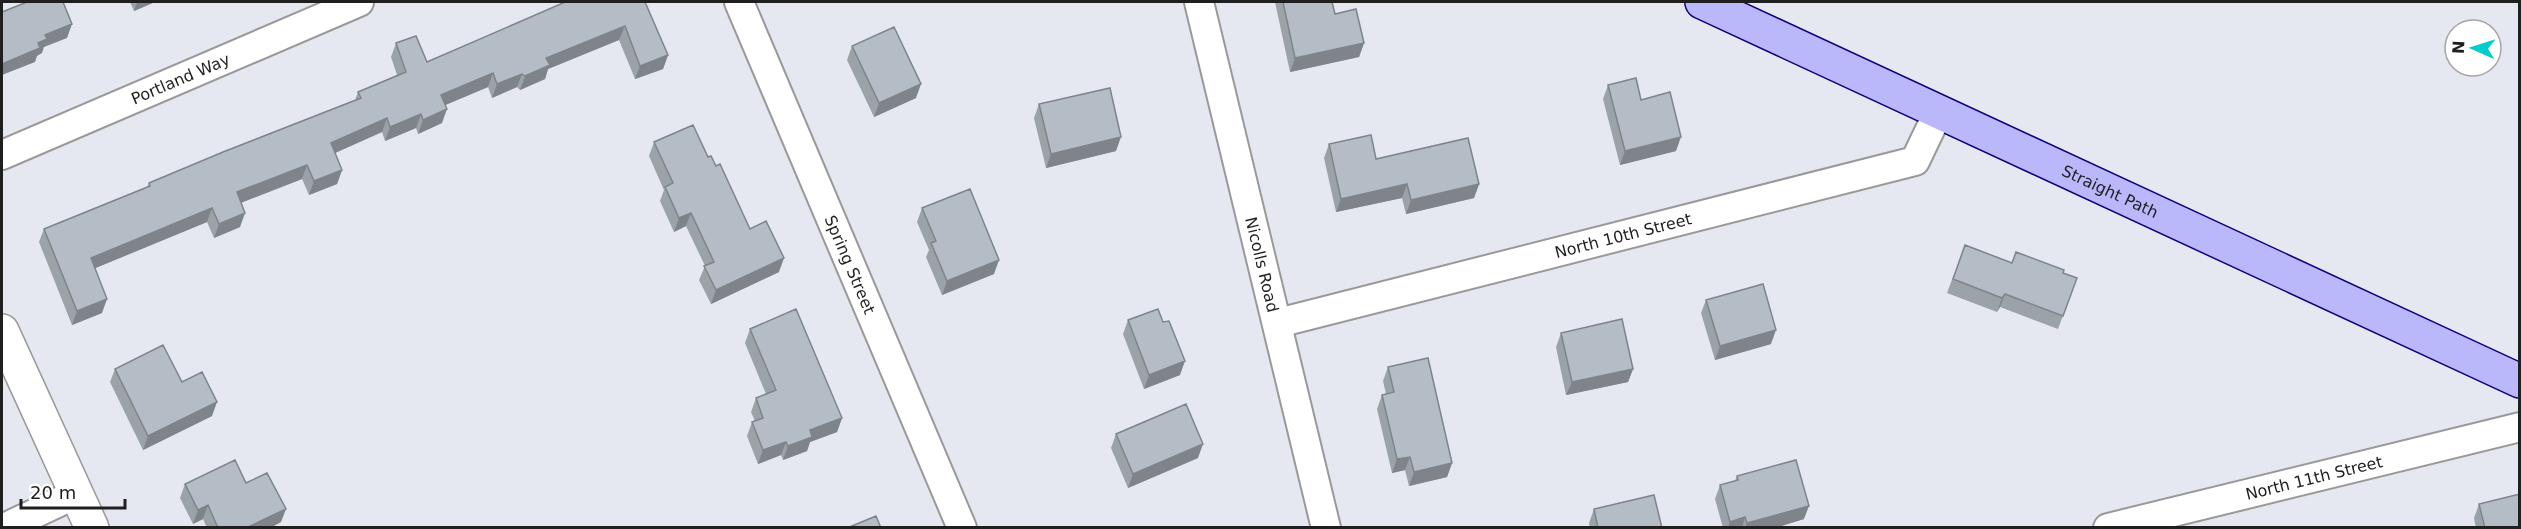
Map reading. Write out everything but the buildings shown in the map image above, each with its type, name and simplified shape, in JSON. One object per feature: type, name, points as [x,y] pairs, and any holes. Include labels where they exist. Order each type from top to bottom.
[{"type":"main road","name":"Straight Path","points":[[1702,2],[2520,381]]},
{"type":"street","name":"Portland Way","points":[[2,156],[359,2]]},
{"type":"street","name":"Spring Street","points":[[739,2],[962,528]]},
{"type":"street","name":"Nicolls Road","points":[[1199,2],[1326,528]]},
{"type":"street","name":"North 10th Street","points":[[1278,323],[1914,161],[1939,111]]},
{"type":"street","points":[[2,331],[92,528]]},
{"type":"street","name":"North 11th Street","points":[[2108,528],[2520,427]]},
{"type":"street","points":[[4,528],[76,494]]}]
